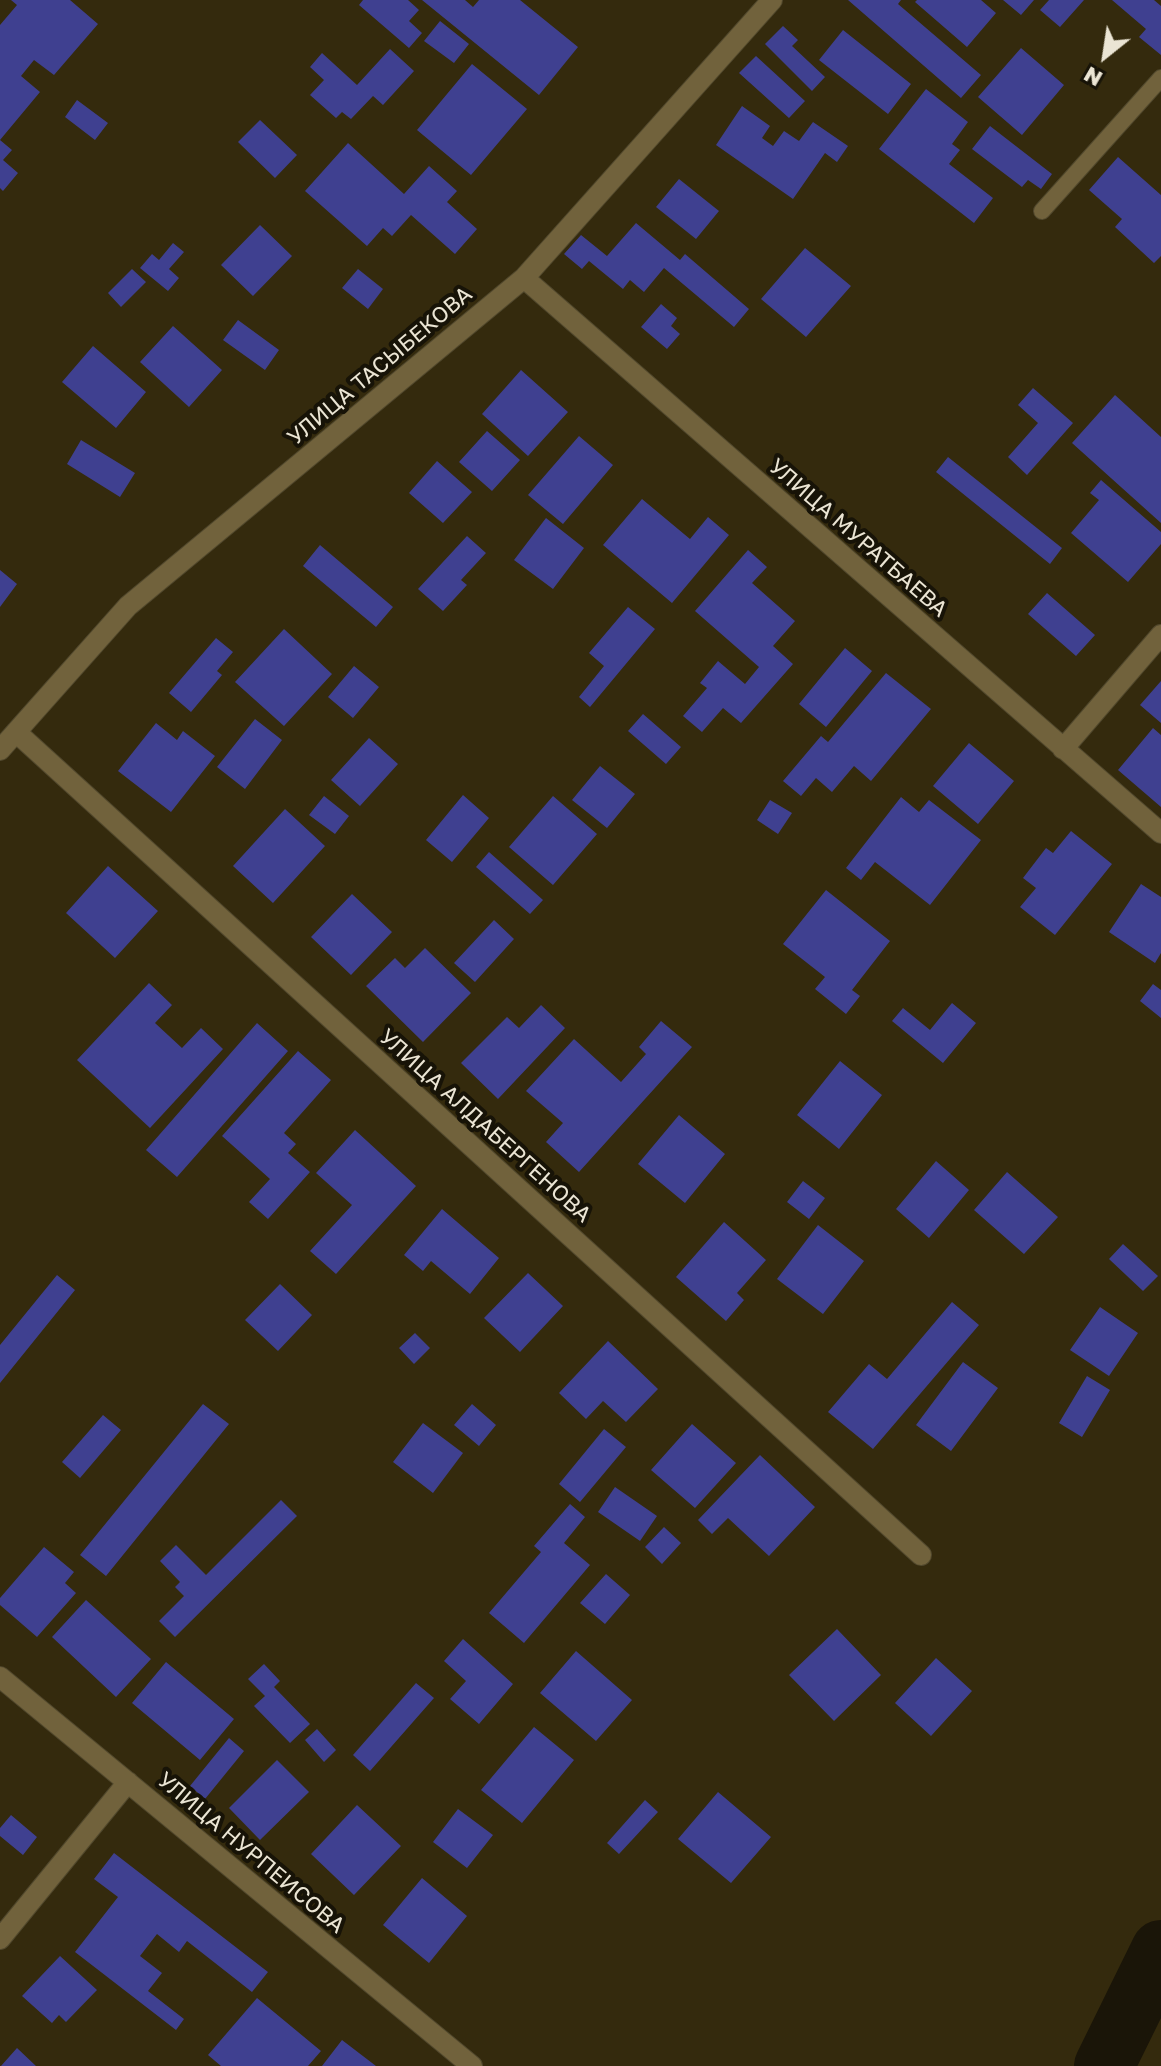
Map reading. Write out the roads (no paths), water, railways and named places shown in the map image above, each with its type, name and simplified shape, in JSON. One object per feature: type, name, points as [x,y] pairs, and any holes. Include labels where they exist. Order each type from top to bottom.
[{"type":"street","name":"УЛИЦА ТАСЫБЕКОВА","points":[[0,750],[128,606],[524,278],[772,0]]},
{"type":"street","name":"УЛИЦА МУРАТБАЕВА","points":[[524,278],[1161,833]]},
{"type":"street","points":[[1063,749],[1161,635]]},
{"type":"street","name":"УЛИЦА АЛДАБЕРГЕНОВА","points":[[16,732],[921,1555]]},
{"type":"street","name":"УЛИЦА НУРПЕИСОВА","points":[[0,1677],[472,2066]]},
{"type":"street","points":[[0,1939],[128,1782]]},
{"type":"lane","points":[[1042,211],[1161,78]]},
{"type":"waterway","points":[[1104,2066],[1161,1950]]}]
